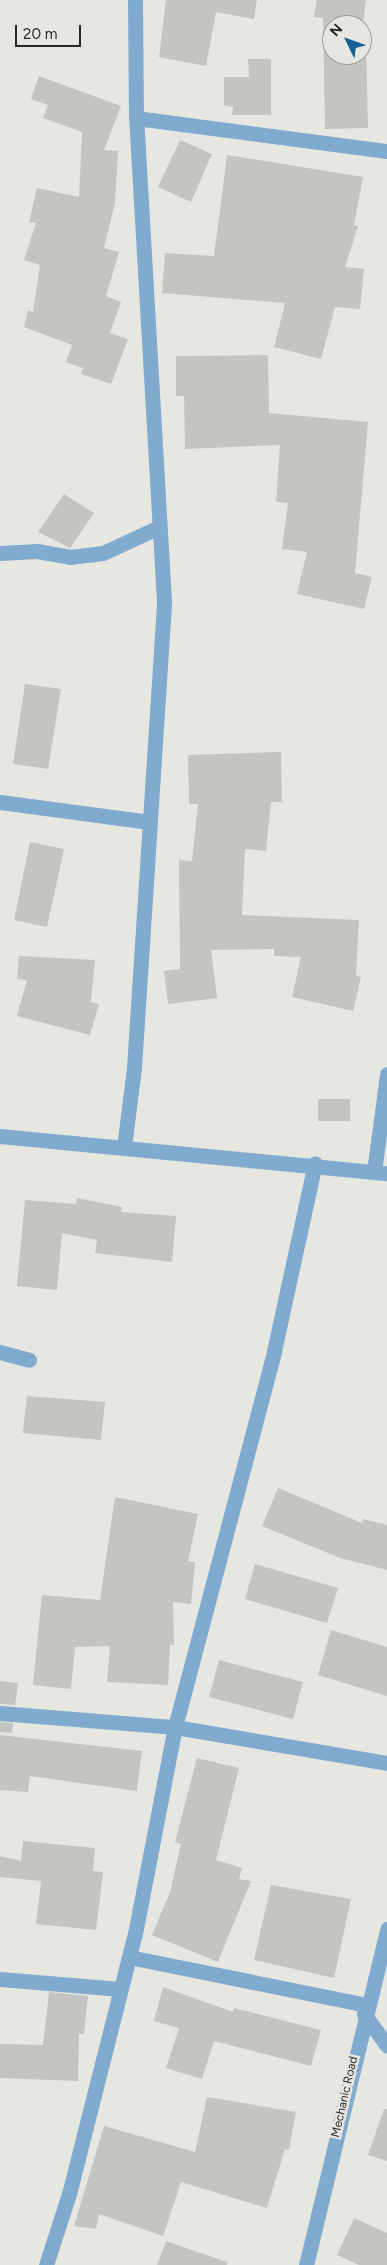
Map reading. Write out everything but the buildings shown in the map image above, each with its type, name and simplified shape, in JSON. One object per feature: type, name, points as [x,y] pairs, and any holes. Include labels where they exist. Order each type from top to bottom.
[{"type":"street","points":[[124,1147],[134,1068],[164,601],[136,118],[135,0]]},
{"type":"street","points":[[136,118],[387,151]]},
{"type":"street","points":[[0,553],[37,551],[70,557],[103,552],[159,527]]},
{"type":"street","points":[[0,802],[150,822]]},
{"type":"street","points":[[0,1136],[315,1163],[380,1172],[387,1074]]},
{"type":"street","points":[[46,2265],[69,2194],[129,1957],[175,1727],[274,1351],[315,1163]]},
{"type":"street","points":[[0,1352],[28,1360]]},
{"type":"street","points":[[0,1713],[175,1727],[387,1763]]},
{"type":"street","name":"Mechanic Road","points":[[306,2265],[365,2010],[387,1929]]},
{"type":"street","points":[[129,1957],[365,2010],[387,2046]]},
{"type":"street","points":[[0,1979],[121,1989]]}]
